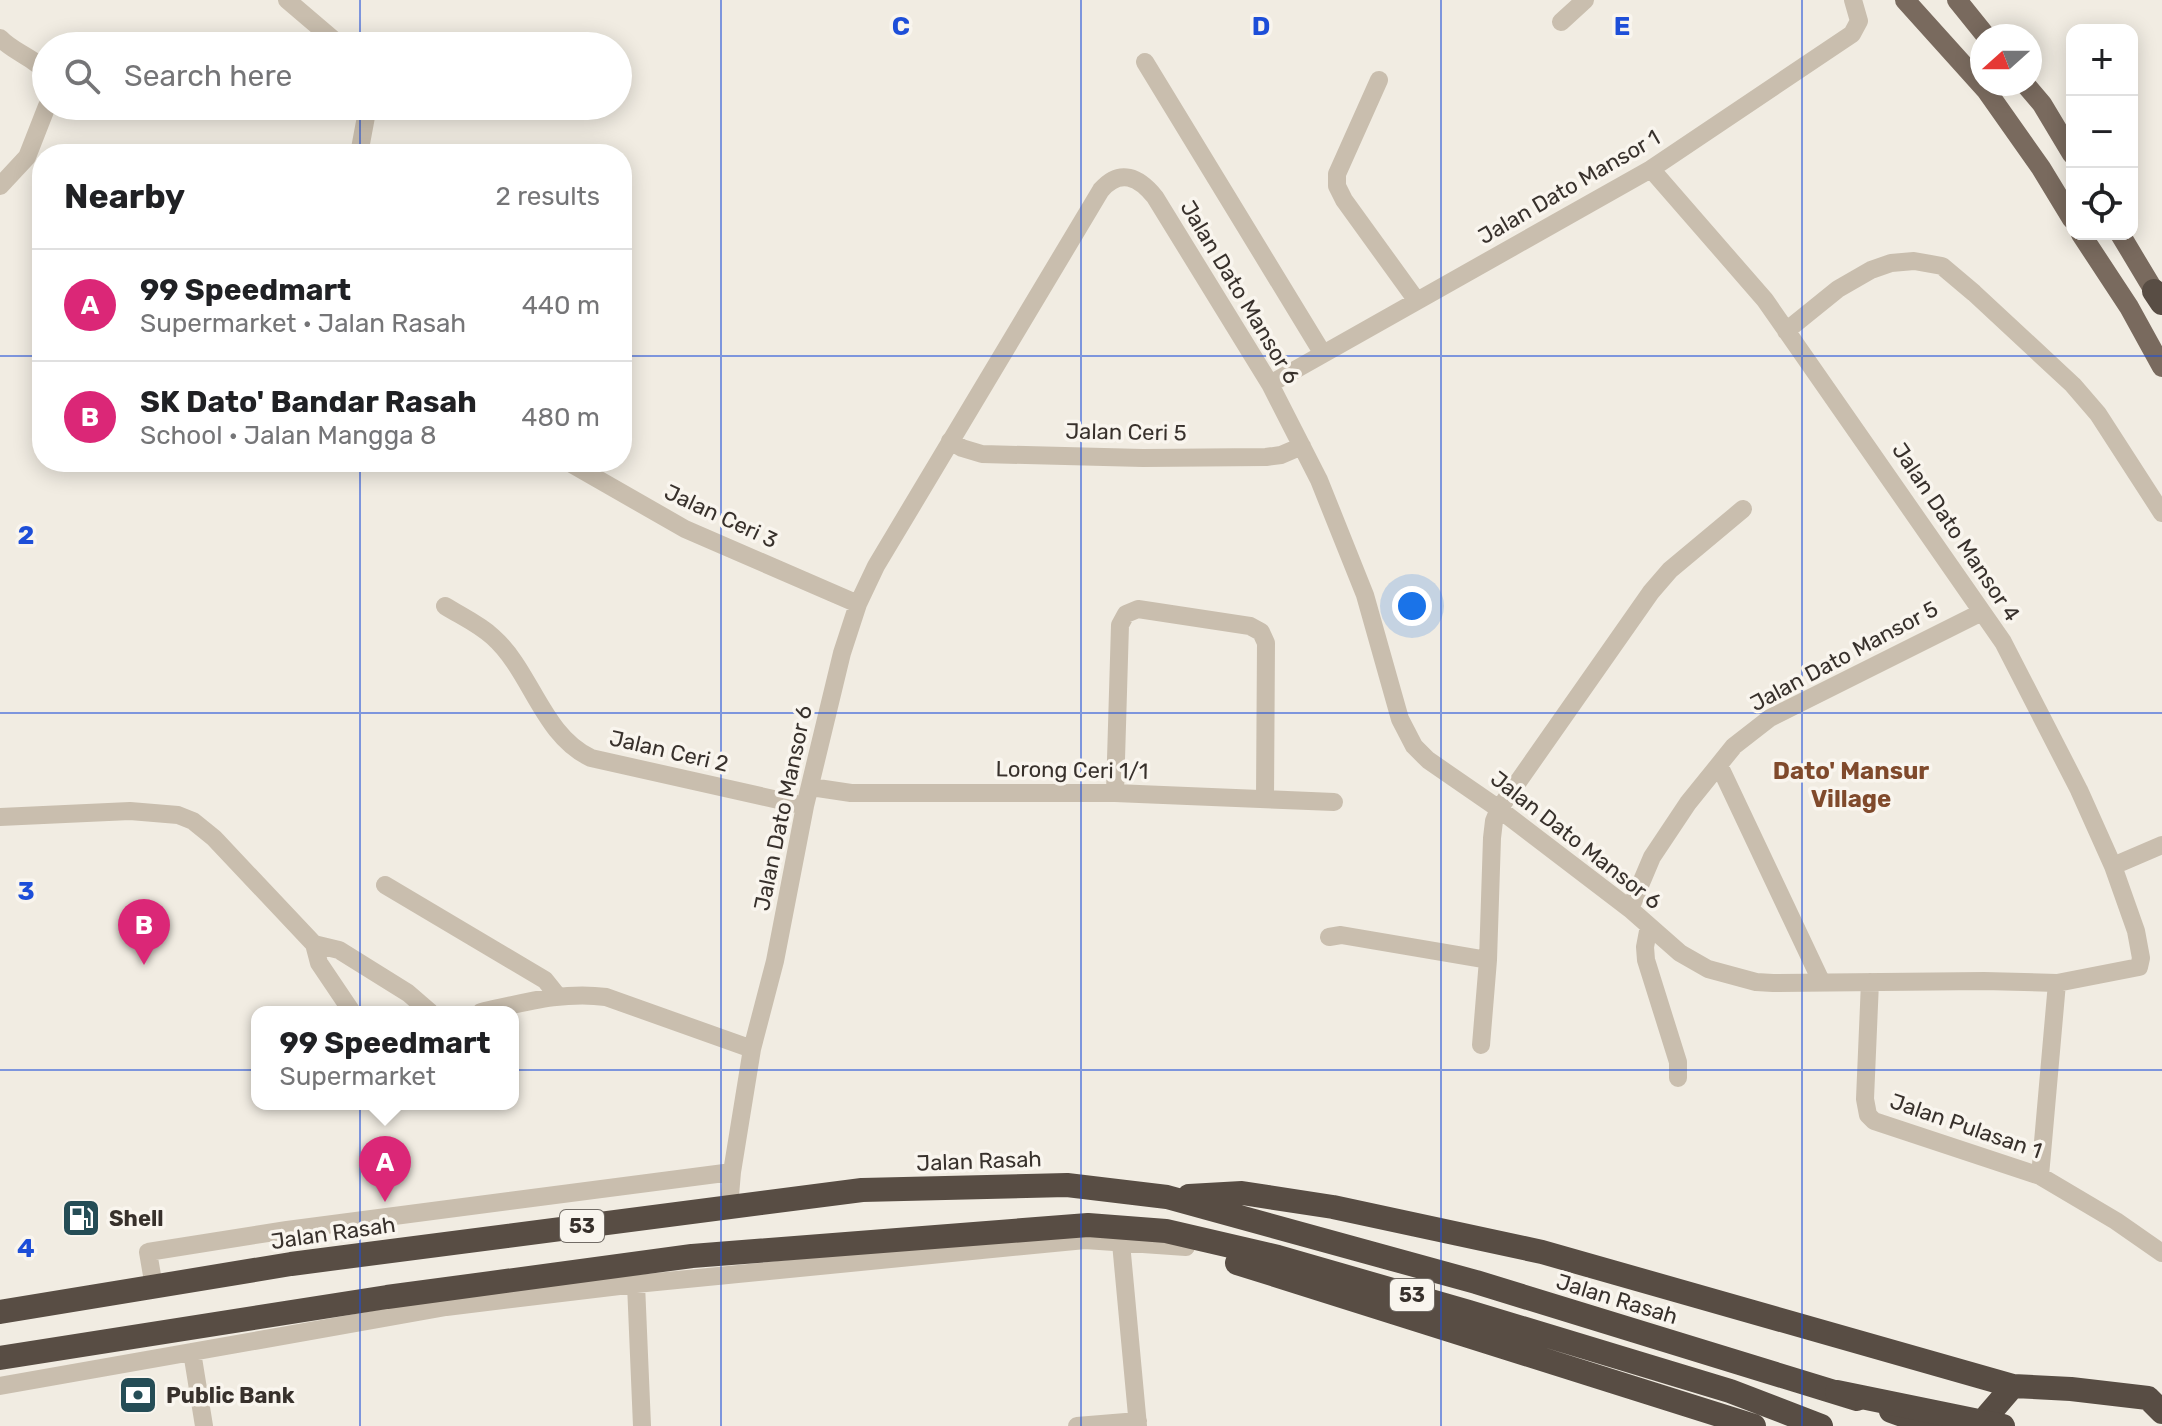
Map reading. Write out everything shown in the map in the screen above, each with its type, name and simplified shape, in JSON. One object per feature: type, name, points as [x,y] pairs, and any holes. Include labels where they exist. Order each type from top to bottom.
[{"type":"highway","name":"Jalan Rasah","points":[[0,1312],[291,1264],[862,1190],[1067,1185],[1167,1197],[1476,1282],[1837,1392],[1934,1426]]},
{"type":"highway","points":[[1167,1197],[1242,1193],[1333,1207],[1542,1252],[2013,1386],[2071,1389],[2157,1403]]},
{"type":"highway","points":[[1088,1225],[1186,1247],[1754,1426]]},
{"type":"highway","name":"53","points":[[0,1358],[387,1297],[692,1256],[1088,1225],[1166,1231],[1278,1257],[1730,1391],[1821,1426]]},
{"type":"highway","points":[[1985,1426],[1988,1415],[2013,1386]]},
{"type":"highway","points":[[1837,1392],[2003,1426]]},
{"type":"main road","points":[[1905,0],[1986,90],[2066,209]]},
{"type":"main road","points":[[1957,0],[1976,24]]},
{"type":"main road","points":[[2035,96],[2066,144]]},
{"type":"main road","points":[[2085,240],[2129,307],[2162,367]]},
{"type":"main road","points":[[2124,240],[2159,299]]},
{"type":"main road","points":[[2129,307],[2162,380]]},
{"type":"street","points":[[287,0],[325,32]]},
{"type":"street","points":[[1561,22],[1585,0]]},
{"type":"street","name":"Jalan Dato Mansor 1","points":[[1270,384],[1651,169],[1852,34],[1859,21],[1853,0]]},
{"type":"street","points":[[0,38],[10,49],[32,61]]},
{"type":"street","points":[[1145,62],[1323,354]]},
{"type":"street","points":[[1379,80],[1337,174],[1337,186],[1417,301]]},
{"type":"street","points":[[32,144],[42,120]]},
{"type":"street","points":[[361,144],[365,120]]},
{"type":"street","points":[[0,186],[27,157],[32,144]]},
{"type":"street","name":"Jalan Dato Mansor 4","points":[[1651,169],[1765,300],[2003,642],[2079,790],[2113,866],[2136,931],[2141,958],[2139,967]]},
{"type":"street","name":"Jalan Dato Mansor 6","points":[[729,1207],[752,1049],[775,961],[808,796],[842,653],[858,604],[876,566],[1101,190],[1121,176],[1137,179],[1155,197],[1270,384],[1319,480],[1365,595],[1405,733],[1428,760],[1499,809],[1630,909],[1680,953],[1708,969],[1756,982],[2057,983],[2139,967]]},
{"type":"street","points":[[1786,331],[1838,289],[1871,270],[1891,263],[1914,261],[1942,266],[2073,385],[2098,414],[2162,513]]},
{"type":"street","name":"Jalan Ceri 5","points":[[950,441],[982,454],[1143,458],[1266,457],[1281,455],[1302,446]]},
{"type":"street","name":"Jalan Ceri 3","points":[[585,472],[685,529],[858,604]]},
{"type":"street","points":[[1481,1045],[1488,960],[1492,838],[1499,809],[1651,592],[1670,570],[1743,509]]},
{"type":"street","name":"Jalan Ceri 2","points":[[445,606],[494,638],[516,666],[547,717],[576,751],[591,758],[808,796]]},
{"type":"street","points":[[1115,793],[1120,625],[1126,614],[1138,609],[1250,626],[1261,632],[1266,643],[1265,798]]},
{"type":"street","name":"Jalan Dato Mansor 5","points":[[1630,909],[1652,857],[1688,803],[1734,746],[1770,718],[1982,612]]},
{"type":"street","points":[[1719,765],[1822,983]]},
{"type":"street","name":"Lorong Ceri 1/1","points":[[808,796],[851,793],[1115,793],[1334,802]]},
{"type":"street","points":[[0,817],[130,811],[178,815],[193,821],[214,838],[314,944],[319,963],[348,1006]]},
{"type":"street","points":[[2113,866],[2162,845]]},
{"type":"street","points":[[385,885],[545,980],[557,995]]},
{"type":"street","points":[[1649,926],[1646,960],[1678,1062],[1678,1078]]},
{"type":"street","points":[[1329,937],[1341,935],[1488,960]]},
{"type":"street","points":[[314,944],[339,950],[408,993],[423,1006]]},
{"type":"street","name":"Jalan Pulasan 1","points":[[1870,982],[1865,1099],[1868,1115],[1881,1125],[2040,1176],[2116,1221],[2162,1253]]},
{"type":"street","points":[[2040,1176],[2057,983]]},
{"type":"street","points":[[508,1006],[557,995],[606,997],[752,1049]]},
{"type":"street","points":[[154,1287],[148,1252],[287,1230],[732,1172]]},
{"type":"street","points":[[287,1230],[291,1264]]},
{"type":"street","points":[[0,1386],[446,1307],[636,1284],[1085,1240],[1186,1247]]},
{"type":"street","points":[[1077,1426],[1138,1424],[1121,1243]]},
{"type":"street","points":[[636,1284],[642,1426]]},
{"type":"street","points":[[192,1352],[204,1426]]},
{"type":"place","name":"SK Dato' Bandar Rasah","points":[[144,965]]},
{"type":"place","name":"99 Speedmart","points":[[385,1202]]},
{"type":"place","name":"Shell","points":[[81,1218]]},
{"type":"place","name":"Public Bank","points":[[138,1395]]},
{"type":"district","name":"Dato' Mansur Village","points":[[1851,785]]}]
